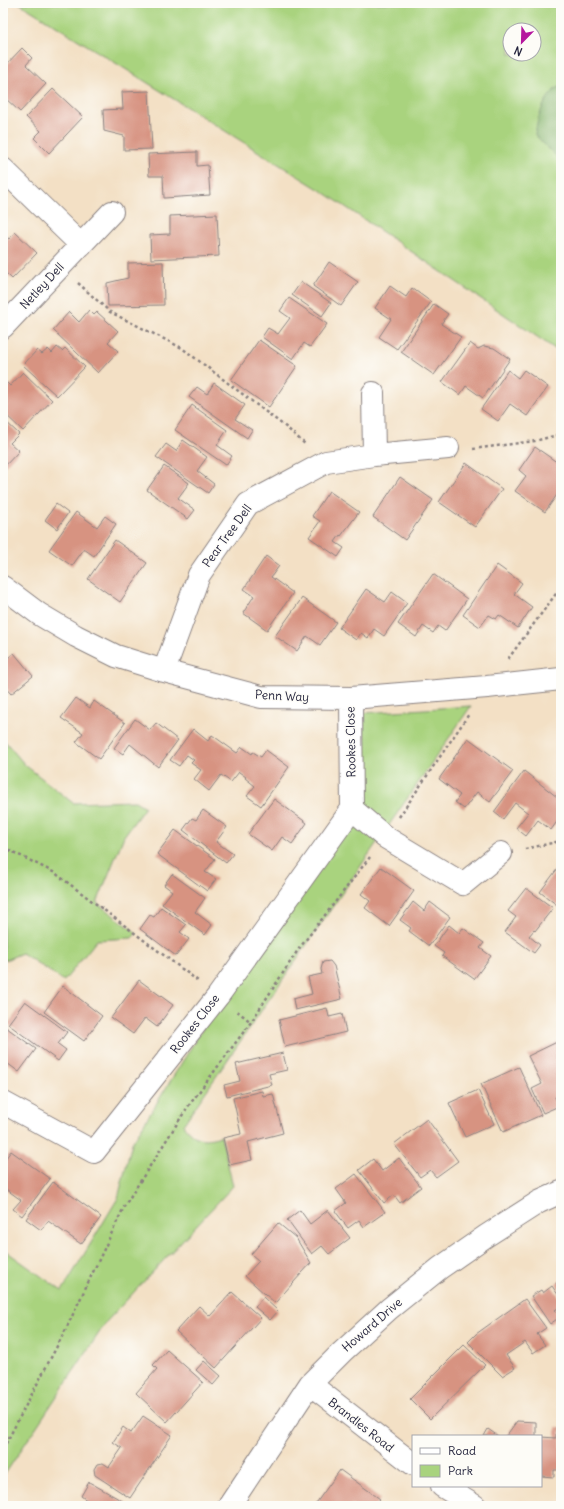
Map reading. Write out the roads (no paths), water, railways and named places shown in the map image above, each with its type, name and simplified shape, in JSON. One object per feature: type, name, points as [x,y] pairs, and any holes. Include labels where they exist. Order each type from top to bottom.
[{"type":"street","points":[[3,169],[81,245]]},
{"type":"street","name":"Netley Dell","points":[[3,327],[112,212]]},
{"type":"street","points":[[373,393],[374,455]]},
{"type":"street","name":"Pear Tree Dell","points":[[164,671],[199,575],[248,504],[326,462],[374,455],[448,448]]},
{"type":"street","name":"Penn Way","points":[[3,587],[39,614],[76,636],[116,656],[164,671],[260,697],[351,698],[487,687],[561,679]]},
{"type":"street","name":"Rookes Close","points":[[4,1103],[94,1152],[218,996],[352,809],[351,698]]},
{"type":"street","points":[[352,809],[385,837],[463,884],[501,853]]},
{"type":"street","name":"Howard Drive","points":[[228,1506],[310,1384],[342,1352],[389,1309],[440,1268],[539,1202],[561,1192]]},
{"type":"street","name":"Brandles Road","points":[[310,1384],[412,1463]]},
{"type":"street","points":[[444,1487],[475,1506]]}]
